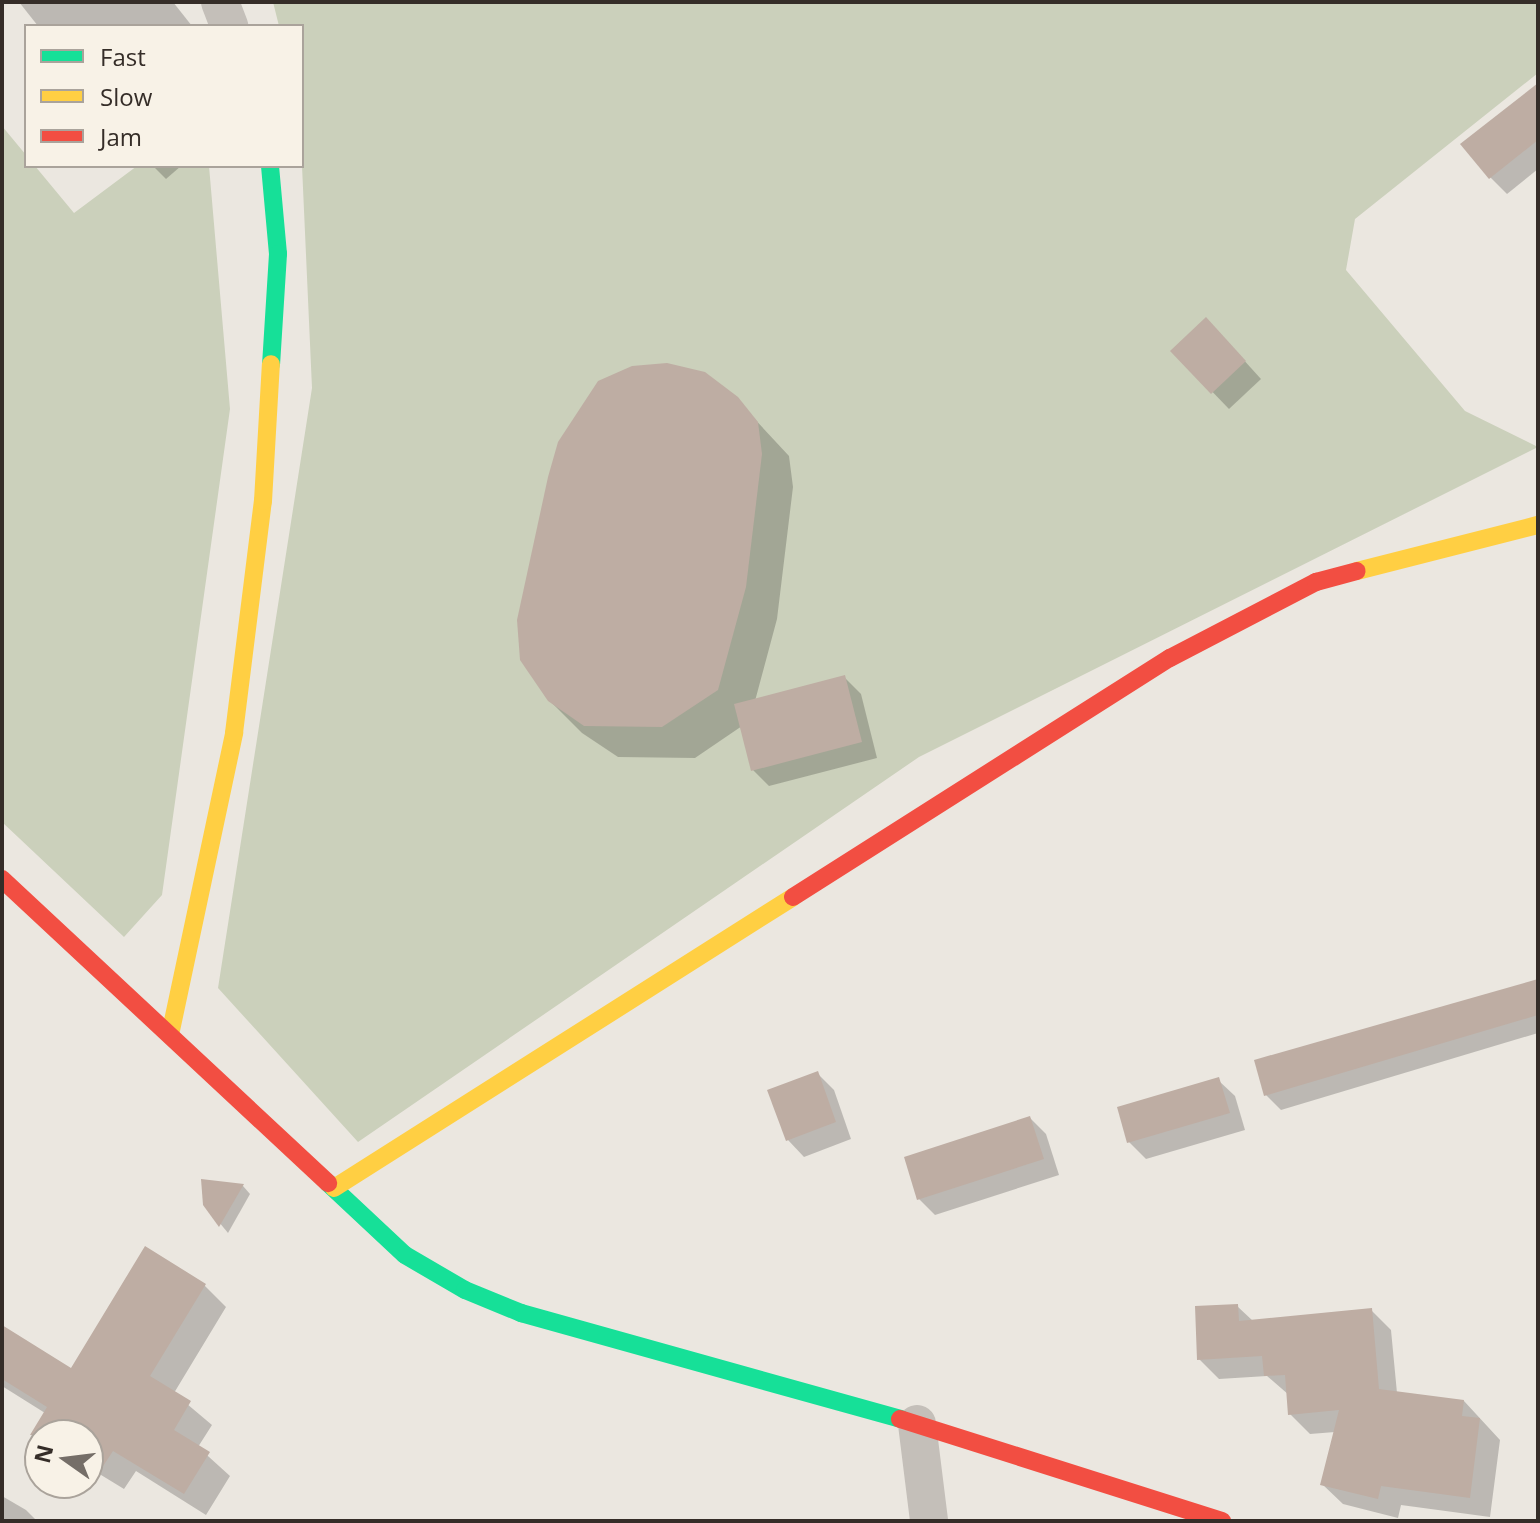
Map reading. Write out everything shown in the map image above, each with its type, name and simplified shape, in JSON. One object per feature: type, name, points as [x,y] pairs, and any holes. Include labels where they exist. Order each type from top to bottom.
[{"type":"street","points":[[220,2],[228,24]]},
{"type":"street","points":[[170,1035],[234,733],[263,501],[278,254],[270,168]]},
{"type":"street","points":[[334,1188],[1170,658],[1316,582],[1538,525]]},
{"type":"street","points":[[2,879],[405,1255],[507,1307],[917,1424],[1222,1521]]},
{"type":"street","points":[[917,1424],[929,1521]]},
{"type":"green space","points":[[273,2],[1538,2],[1538,73],[1355,219],[1346,270],[1465,411],[1538,447],[919,757],[358,1142],[218,988],[312,388],[302,168],[304,24],[278,24]]},
{"type":"green space","points":[[2,126],[24,153],[24,168],[37,168],[74,213],[134,168],[209,168],[230,409],[162,895],[124,937],[2,822]]},
{"type":"building","points":[[1538,83],[1538,140],[1489,179],[1460,144]]},
{"type":"building","points":[[1206,317],[1246,361],[1211,394],[1170,351]]},
{"type":"building","points":[[667,363],[705,372],[738,397],[758,422],[762,454],[746,587],[718,690],[662,727],[584,726],[548,701],[520,660],[517,620],[548,477],[558,442],[598,381],[632,366]]},
{"type":"building","points":[[845,675],[862,742],[751,771],[734,704]]},
{"type":"building","points":[[1538,979],[1538,1015],[1264,1096],[1254,1060]]},
{"type":"building","points":[[818,1071],[836,1122],[786,1141],[767,1090]]},
{"type":"building","points":[[1219,1077],[1230,1113],[1127,1143],[1117,1107]]},
{"type":"building","points":[[1030,1116],[1044,1159],[917,1200],[904,1157]]},
{"type":"building","points":[[201,1179],[244,1184],[219,1227],[203,1205]]},
{"type":"building","points":[[145,1246],[206,1284],[150,1376],[191,1401],[174,1430],[210,1452],[184,1494],[113,1451],[104,1465],[104,1419],[40,1419],[47,1407],[2,1379],[2,1325],[71,1368]]},
{"type":"building","points":[[1238,1304],[1239,1321],[1372,1308],[1379,1389],[1464,1400],[1462,1416],[1480,1418],[1470,1498],[1381,1486],[1378,1499],[1320,1485],[1339,1410],[1288,1415],[1285,1375],[1264,1376],[1262,1356],[1197,1360],[1195,1306]]},
{"type":"traffic: fast","points":[[270,168],[278,254],[271,364]]},
{"type":"traffic: fast","points":[[328,1183],[405,1255],[465,1290],[521,1313],[900,1419]]},
{"type":"traffic: slow","points":[[170,1035],[234,733],[263,501],[271,364]]},
{"type":"traffic: slow","points":[[1357,571],[1538,525]]},
{"type":"traffic: slow","points":[[334,1188],[793,897]]},
{"type":"traffic: jam","points":[[793,897],[1170,658],[1316,582],[1357,571]]},
{"type":"traffic: jam","points":[[2,879],[328,1183]]},
{"type":"traffic: jam","points":[[900,1419],[1222,1521]]}]
